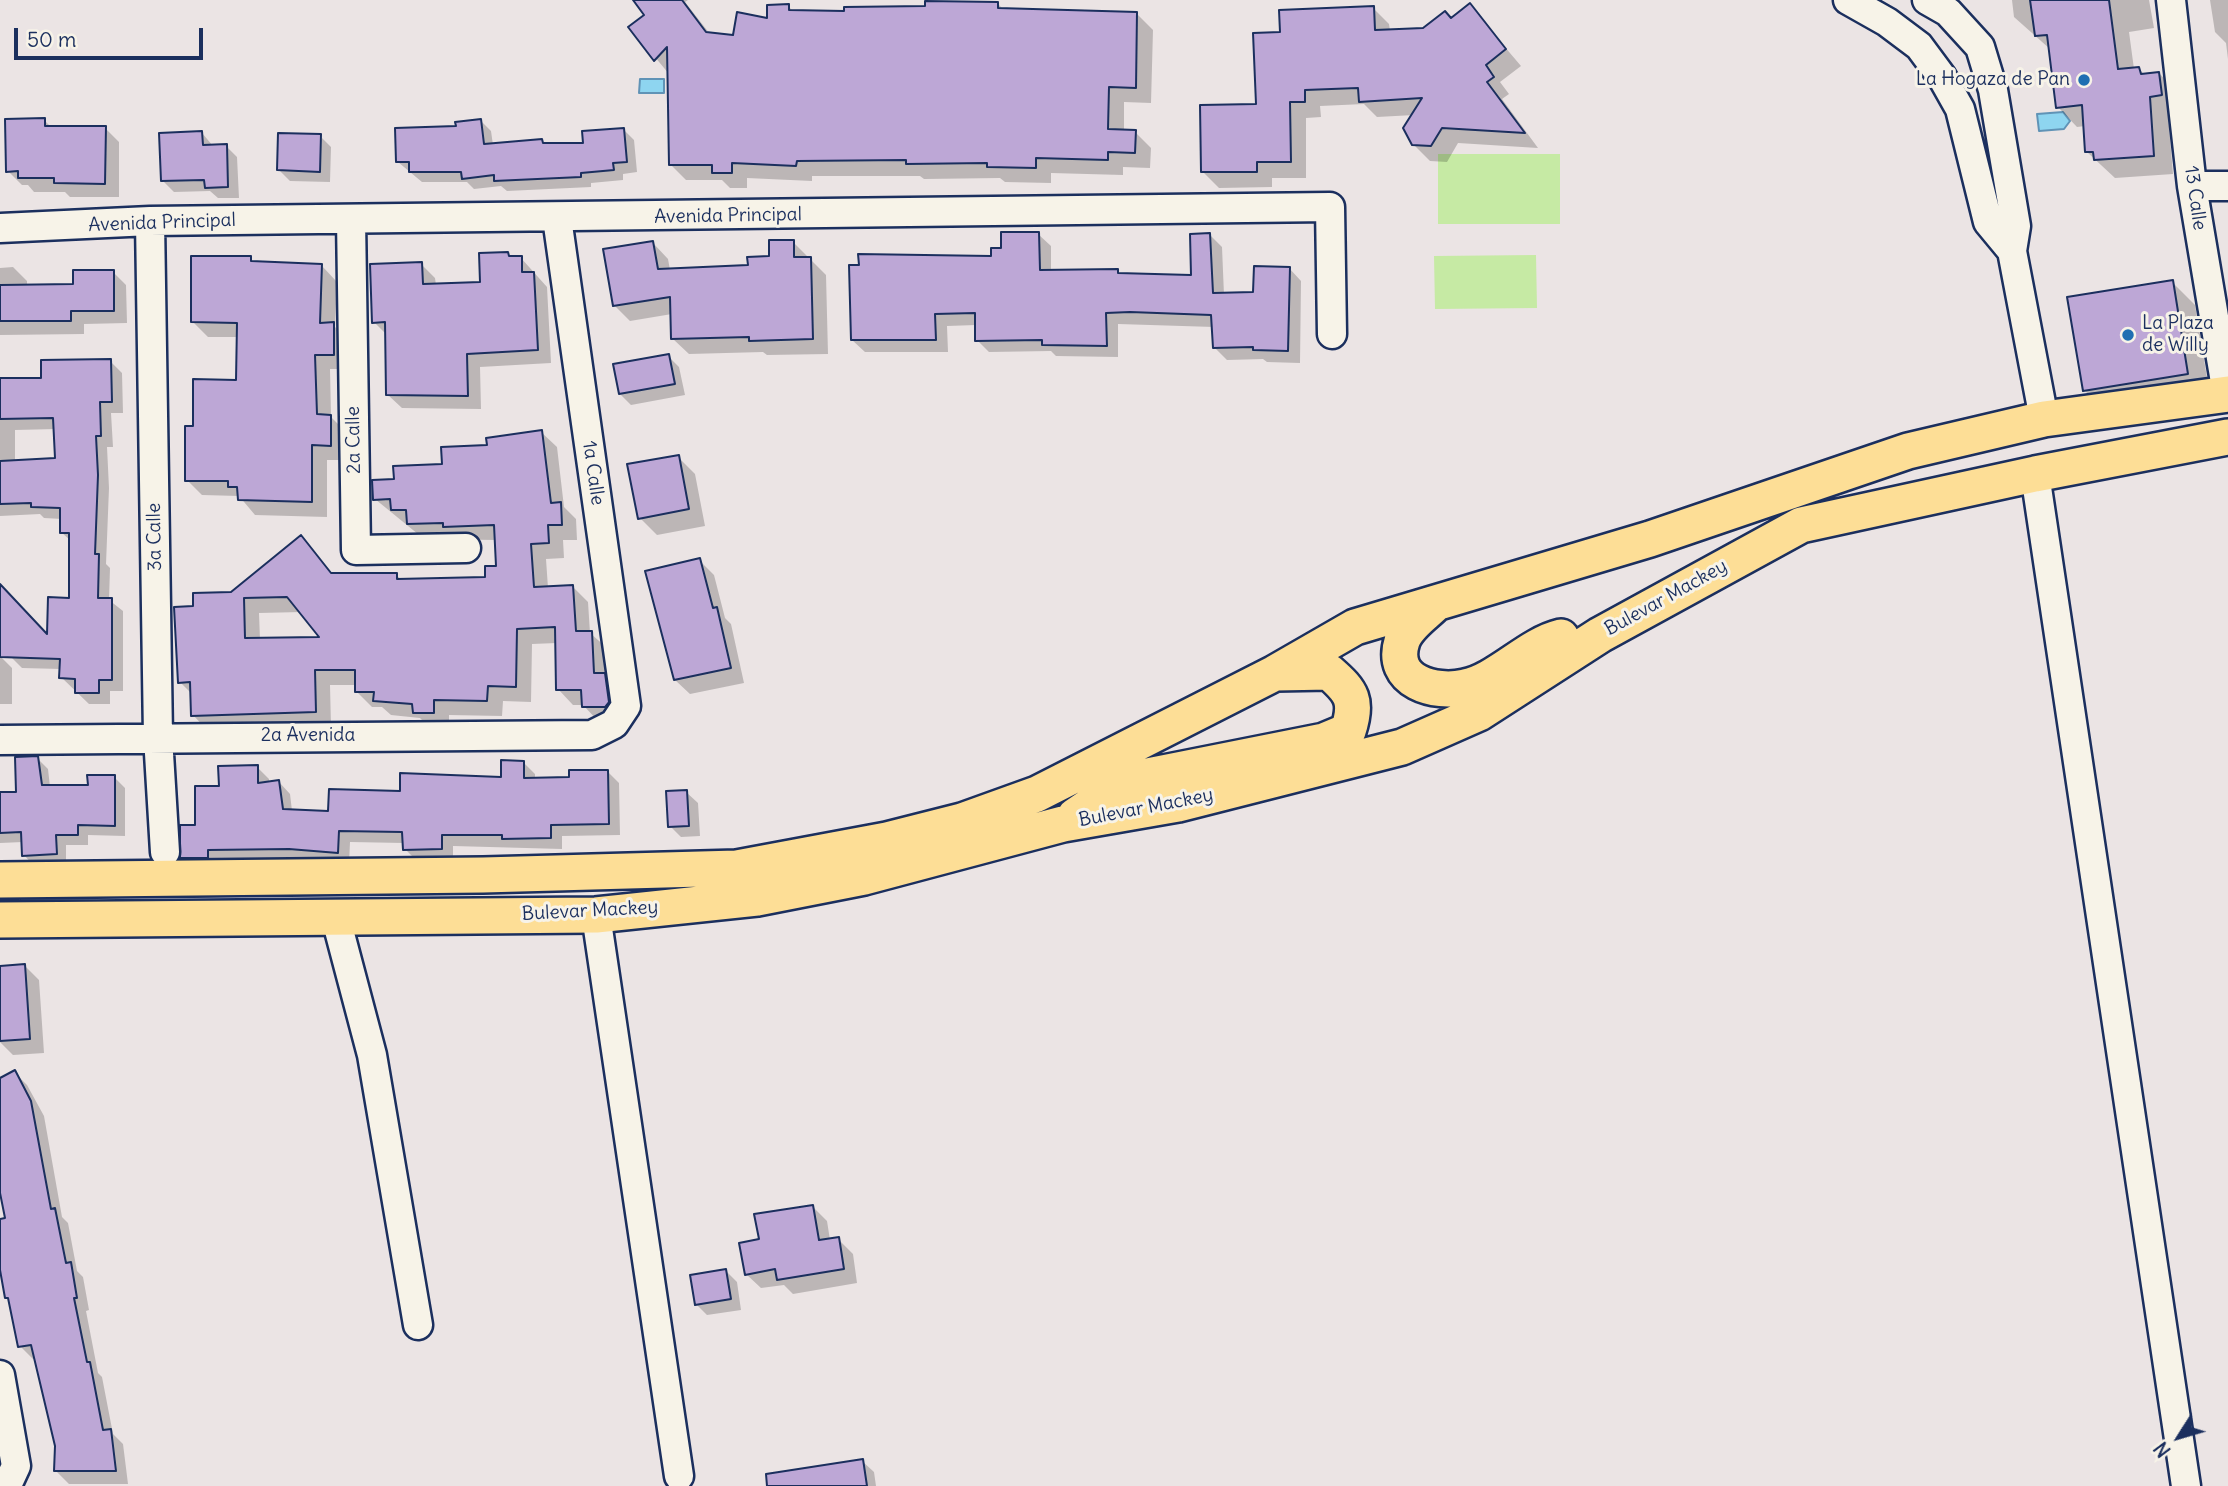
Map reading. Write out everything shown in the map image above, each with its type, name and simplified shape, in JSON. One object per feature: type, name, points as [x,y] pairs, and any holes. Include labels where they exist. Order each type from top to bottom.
[{"type":"main road","name":"Bulevar Mackey","points":[[0,880],[496,875],[737,868],[887,840],[962,821],[1037,794],[1275,673],[1355,627],[1650,539],[1908,451],[2045,419],[2228,394]]},
{"type":"main road","name":"Bulevar Mackey","points":[[0,920],[335,915],[596,915],[771,895],[864,877],[1063,824],[1178,804],[1402,747],[1479,713],[1600,635],[1801,525],[2035,474],[2228,437]]},
{"type":"main road","points":[[1434,605],[1411,627],[1402,641],[1401,666],[1415,681],[1436,691],[1468,687],[1558,637],[1600,635]]},
{"type":"main road","points":[[1063,824],[1128,780],[1324,741],[1348,731],[1354,704],[1347,687],[1329,671],[1275,673]]},
{"type":"street","points":[[1848,0],[1887,22],[1919,46],[1942,77],[1960,109],[1988,222],[2012,251]]},
{"type":"street","points":[[1927,0],[1948,12],[1980,47],[1993,90],[2016,226],[2012,251],[2045,419]]},
{"type":"street","name":"13 Calle","points":[[2171,0],[2192,186],[2228,394]]},
{"type":"street","points":[[2192,186],[2228,186]]},
{"type":"street","name":"Avenida Principal","points":[[0,228],[150,221],[1330,207],[1332,334]]},
{"type":"street","name":"1a Calle","points":[[557,218],[626,706],[614,724]]},
{"type":"street","name":"2a Calle","points":[[351,219],[356,550],[466,548]]},
{"type":"street","name":"3a Calle","points":[[150,221],[158,737],[165,852]]},
{"type":"street","points":[[2035,474],[2186,1486]]},
{"type":"street","name":"2a Avenida","points":[[0,740],[592,735],[614,724]]},
{"type":"street","points":[[335,915],[372,1055],[418,1325]]},
{"type":"street","points":[[596,915],[679,1476]]},
{"type":"street","points":[[0,1375],[16,1466],[10,1479],[1,1486]]},
{"type":"green space","points":[[1438,154],[1560,154],[1560,224],[1438,224]]},
{"type":"green space","points":[[1536,255],[1537,308],[1435,309],[1434,256]]},
{"type":"water","points":[[640,79],[664,79],[664,93],[639,93]]},
{"type":"water","points":[[2063,112],[2070,121],[2064,129],[2039,131],[2037,114]]},
{"type":"building","points":[[633,0],[682,0],[706,32],[733,35],[737,12],[767,18],[767,5],[789,4],[789,10],[844,11],[844,7],[925,6],[925,1],[998,2],[998,8],[1137,12],[1136,88],[1109,87],[1108,129],[1136,130],[1135,153],[1108,152],[1108,160],[1036,158],[1036,168],[987,167],[987,163],[906,164],[906,160],[797,161],[796,166],[732,163],[732,173],[712,173],[712,165],[669,165],[667,47],[654,61],[628,27],[644,15]]},
{"type":"building","points":[[2030,0],[2109,0],[2118,69],[2139,67],[2141,74],[2159,72],[2162,95],[2150,97],[2154,156],[2094,160],[2093,152],[2085,152],[2082,105],[2056,108],[2047,35],[2035,36]]},
{"type":"building","points":[[1470,3],[1506,49],[1486,65],[1494,77],[1487,82],[1525,133],[1442,128],[1431,146],[1412,145],[1403,128],[1422,98],[1359,102],[1358,88],[1305,90],[1305,102],[1290,102],[1291,162],[1257,162],[1257,172],[1201,172],[1200,105],[1256,104],[1253,33],[1280,32],[1279,10],[1374,6],[1375,30],[1423,28],[1445,11],[1451,18]]},
{"type":"building","points":[[45,118],[45,126],[106,126],[105,184],[54,183],[54,178],[18,178],[18,171],[6,172],[5,119]]},
{"type":"building","points":[[481,119],[484,144],[542,139],[543,143],[583,143],[582,131],[624,128],[627,162],[613,163],[614,170],[581,173],[581,177],[494,181],[494,175],[462,179],[461,172],[409,172],[409,162],[396,162],[395,128],[456,126],[455,122]]},
{"type":"building","points":[[202,131],[203,145],[227,144],[228,187],[205,188],[204,180],[161,181],[159,133]]},
{"type":"building","points":[[278,133],[321,134],[320,172],[277,170]]},
{"type":"building","points":[[1001,232],[1039,232],[1040,270],[1118,269],[1118,273],[1191,275],[1190,234],[1210,233],[1213,293],[1253,292],[1254,266],[1290,267],[1288,351],[1253,350],[1253,347],[1213,348],[1211,315],[1130,312],[1106,313],[1107,346],[1042,345],[1042,340],[975,341],[975,313],[935,314],[936,340],[851,340],[849,265],[859,265],[858,254],[991,256],[991,248],[1001,248]]},
{"type":"building","points":[[769,240],[794,240],[794,257],[811,257],[813,339],[671,339],[670,297],[613,306],[603,249],[653,241],[658,269],[748,265],[747,257],[769,256]]},
{"type":"building","points":[[508,252],[509,256],[522,256],[522,272],[534,272],[538,350],[467,354],[468,396],[386,395],[385,322],[372,323],[370,264],[422,262],[423,284],[480,282],[479,253]]},
{"type":"building","points":[[191,256],[251,256],[251,261],[322,264],[320,323],[334,322],[334,355],[315,355],[317,414],[331,415],[331,446],[312,445],[312,502],[238,500],[237,487],[228,487],[228,481],[185,481],[185,426],[193,426],[193,379],[236,380],[237,323],[191,322]]},
{"type":"building","points":[[73,270],[114,270],[114,311],[71,311],[71,321],[0,321],[0,285],[73,284]]},
{"type":"building","name":"La Plaza de Willy","points":[[2173,280],[2188,374],[2083,391],[2067,297]]},
{"type":"building","points":[[669,354],[675,384],[619,394],[613,364]]},
{"type":"building","points":[[111,359],[112,402],[100,402],[101,436],[96,436],[98,475],[95,554],[99,554],[98,598],[112,598],[112,680],[99,680],[99,693],[75,693],[75,679],[59,678],[60,659],[0,657],[0,584],[47,634],[48,597],[69,598],[69,533],[60,533],[60,508],[31,507],[31,503],[0,504],[0,461],[55,458],[53,418],[0,419],[0,378],[41,378],[41,360]]},
{"type":"building","points":[[542,430],[551,503],[561,502],[562,525],[548,525],[549,543],[531,544],[534,587],[573,585],[576,631],[592,631],[594,673],[605,673],[609,702],[605,707],[582,707],[581,690],[556,690],[555,627],[517,629],[516,687],[488,686],[487,701],[434,700],[434,713],[413,713],[412,704],[373,701],[374,692],[355,692],[355,670],[315,670],[316,712],[191,716],[190,682],[178,683],[174,607],[193,606],[193,593],[231,592],[301,535],[331,573],[397,573],[397,579],[485,577],[485,566],[496,566],[494,525],[443,527],[443,523],[407,524],[406,510],[391,510],[390,499],[373,500],[372,480],[394,479],[393,466],[442,464],[441,447],[487,445],[486,438]],"holes":[[[287,597],[319,637],[245,638],[244,598]]]},
{"type":"building","points":[[679,455],[689,509],[638,519],[627,464]]},
{"type":"building","points":[[700,558],[713,608],[717,607],[731,668],[674,680],[645,571]]},
{"type":"building","points":[[38,756],[42,785],[88,785],[87,775],[115,775],[115,826],[78,825],[78,835],[56,835],[57,854],[22,856],[21,832],[0,833],[0,792],[16,792],[15,757]]},
{"type":"building","points":[[501,760],[524,761],[524,778],[569,777],[569,770],[608,770],[609,824],[551,825],[551,838],[502,839],[502,835],[442,835],[442,849],[403,850],[402,832],[339,831],[338,853],[289,849],[208,850],[208,858],[180,858],[180,825],[195,825],[195,786],[219,786],[218,766],[258,765],[258,783],[279,780],[283,809],[328,811],[329,789],[400,791],[400,773],[501,777]]},
{"type":"building","points":[[687,790],[689,826],[668,827],[666,791]]},
{"type":"building","points":[[25,964],[30,1039],[0,1041],[0,966]]},
{"type":"building","points":[[15,1070],[31,1101],[51,1209],[55,1208],[66,1263],[71,1262],[77,1298],[74,1298],[87,1362],[90,1362],[103,1430],[111,1429],[116,1471],[54,1471],[55,1446],[31,1345],[18,1347],[8,1298],[5,1298],[0,1270],[0,1219],[5,1218],[0,1193],[0,1078]]},
{"type":"building","points":[[813,1205],[819,1240],[839,1237],[844,1269],[777,1280],[775,1269],[745,1275],[739,1243],[759,1239],[754,1214]]},
{"type":"building","points":[[726,1269],[731,1299],[695,1305],[690,1275]]},
{"type":"building","points":[[863,1459],[867,1486],[767,1486],[766,1474]]},
{"type":"place","name":"La Hogaza de Pan","points":[[2084,80]]},
{"type":"place","name":"La Plaza de Willy","points":[[2128,335]]}]
